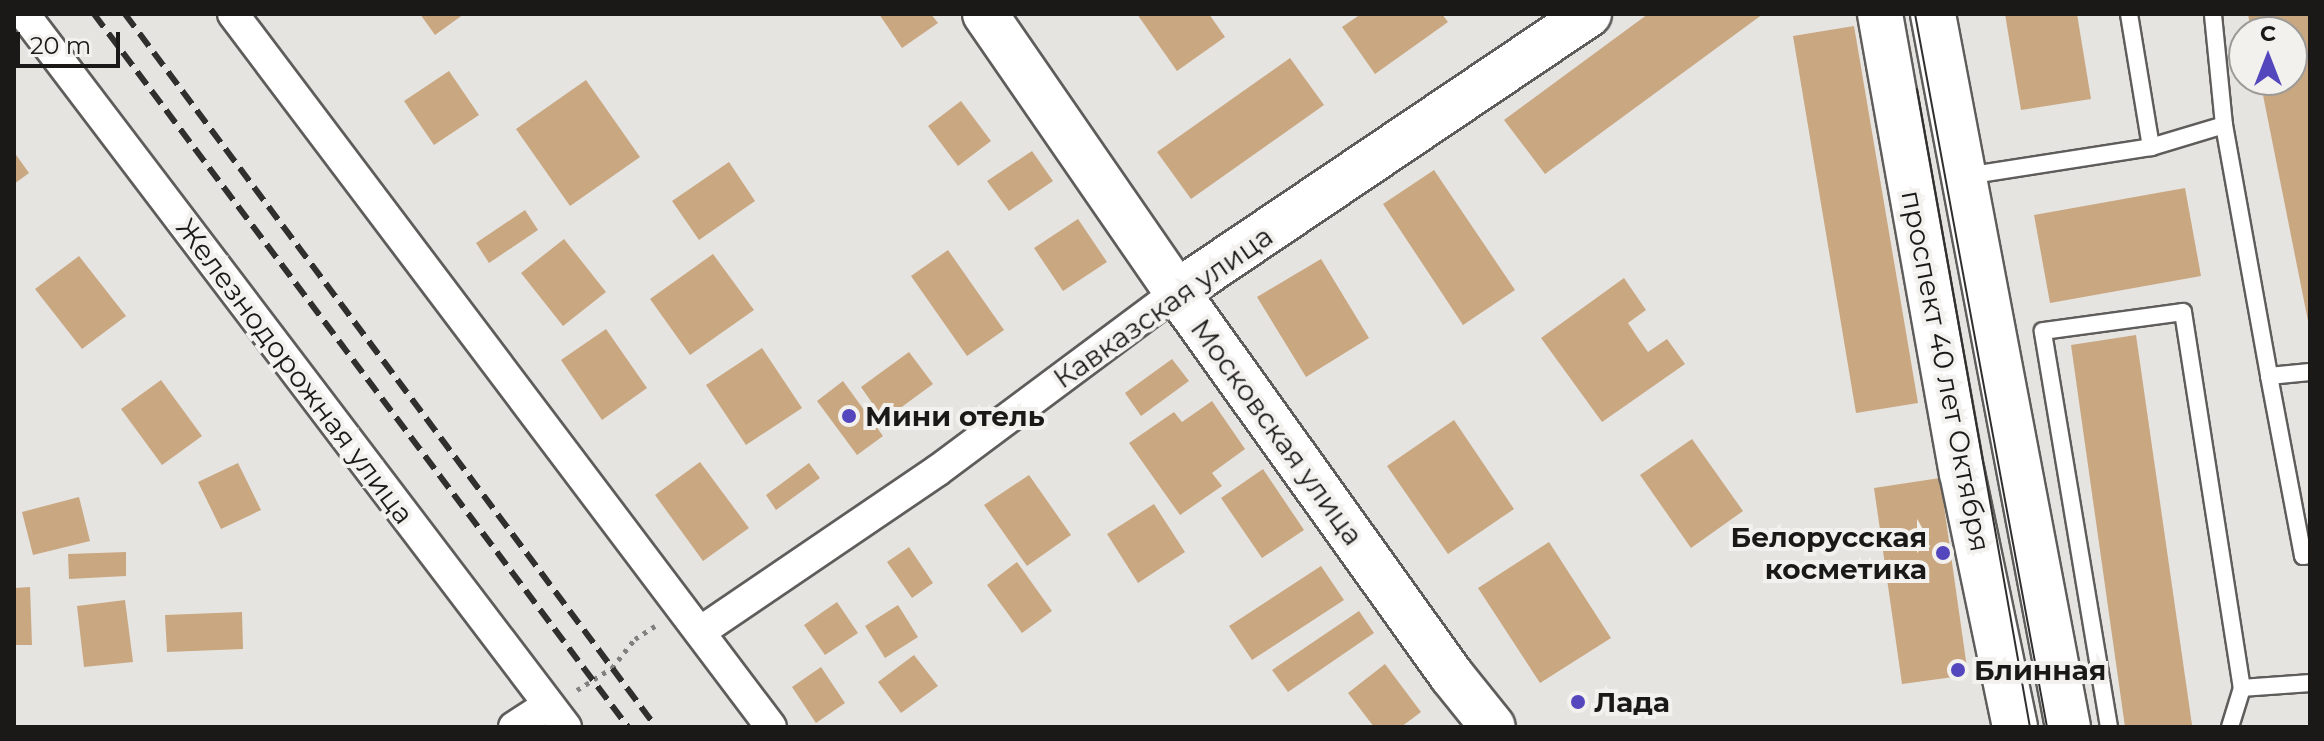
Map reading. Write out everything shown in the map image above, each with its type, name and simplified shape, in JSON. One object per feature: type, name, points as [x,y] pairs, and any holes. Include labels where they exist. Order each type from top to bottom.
[{"type":"street","points":[[233,14],[771,727]]},
{"type":"street","name":"Московская улица","points":[[985,14],[1177,292],[1452,676],[1493,727]]},
{"type":"street","name":"Кавказская улица","points":[[692,620],[937,471],[1177,292],[1589,14]]},
{"type":"street","name":"проспект 40 лет Октября","points":[[1880,14],[1962,473],[2015,727]]},
{"type":"street","name":"проспект 40 лет Октября","points":[[1933,14],[2068,727]]},
{"type":"street","name":"Железнодорожная улица","points":[[24,23],[557,716]]},
{"type":"street","points":[[514,727],[557,716]]},
{"type":"lane","points":[[2129,14],[2151,147]]},
{"type":"lane","points":[[2213,14],[2224,125],[2269,376],[2303,556],[2310,555]]},
{"type":"lane","points":[[1964,177],[2151,147],[2224,125]]},
{"type":"lane","points":[[2109,727],[2043,331],[2183,312],[2242,688],[2230,727]]},
{"type":"lane","points":[[2269,376],[2310,372]]},
{"type":"lane","points":[[2242,688],[2310,683]]},
{"type":"path","points":[[557,716],[612,668],[635,639],[692,620]]},
{"type":"building","points":[[420,14],[464,14],[435,35]]},
{"type":"building","points":[[879,14],[931,14],[938,23],[902,48]]},
{"type":"building","points":[[1137,14],[1209,14],[1225,37],[1177,71]]},
{"type":"building","points":[[1361,14],[1442,14],[1448,22],[1375,74],[1342,27]]},
{"type":"building","points":[[1648,14],[1763,14],[1545,174],[1504,120]]},
{"type":"building","points":[[2005,14],[2077,14],[2091,99],[2021,110]]},
{"type":"building","points":[[2310,14],[2310,331],[2263,96],[2308,96],[2308,16],[2248,16]]},
{"type":"building","points":[[1854,26],[1918,403],[1856,413],[1793,36]]},
{"type":"building","points":[[1290,58],[1324,105],[1191,199],[1157,152]]},
{"type":"building","points":[[449,71],[479,115],[434,145],[404,101]]},
{"type":"building","points":[[586,80],[640,157],[570,206],[516,129]]},
{"type":"building","points":[[961,101],[991,141],[958,166],[928,126]]},
{"type":"building","points":[[1032,151],[1053,181],[1009,211],[987,181]]},
{"type":"building","points":[[14,152],[29,173],[14,184]]},
{"type":"building","points":[[729,162],[755,201],[699,240],[672,201]]},
{"type":"building","points":[[1434,170],[1515,290],[1463,325],[1383,204]]},
{"type":"building","points":[[2185,188],[2201,276],[2050,303],[2034,215]]},
{"type":"building","points":[[525,210],[538,230],[489,263],[476,243]]},
{"type":"building","points":[[1078,219],[1107,262],[1063,291],[1034,248]]},
{"type":"building","points":[[564,239],[606,292],[563,326],[521,273]]},
{"type":"building","points":[[948,250],[1004,330],[967,356],[911,276]]},
{"type":"building","points":[[713,254],[754,310],[690,355],[650,299]]},
{"type":"building","points":[[79,256],[126,316],[82,349],[35,289]]},
{"type":"building","points":[[1321,259],[1369,338],[1306,377],[1257,297]]},
{"type":"building","points":[[1624,278],[1646,310],[1628,323],[1648,352],[1667,339],[1685,364],[1602,422],[1541,338]]},
{"type":"building","points":[[606,329],[647,388],[602,420],[561,360]]},
{"type":"building","points":[[2136,335],[2192,725],[2176,727],[2125,727],[2071,345]]},
{"type":"building","points":[[762,348],[802,408],[746,445],[706,385]]},
{"type":"building","points":[[909,352],[933,384],[884,420],[861,387]]},
{"type":"building","points":[[1172,359],[1189,381],[1141,416],[1125,393]]},
{"type":"building","points":[[161,380],[202,436],[162,465],[121,409]]},
{"type":"building","points":[[843,381],[883,436],[857,455],[817,401]]},
{"type":"building","points":[[1212,401],[1245,449],[1212,473],[1222,486],[1180,515],[1129,443],[1174,412],[1182,422]]},
{"type":"building","points":[[1454,420],[1514,509],[1448,554],[1387,466]]},
{"type":"building","points":[[1692,439],[1743,511],[1691,548],[1640,475]]},
{"type":"building","points":[[700,462],[749,528],[703,561],[655,495]]},
{"type":"building","points":[[238,463],[261,510],[221,529],[198,482]]},
{"type":"building","points":[[809,463],[820,478],[776,510],[766,495]]},
{"type":"building","points":[[1263,469],[1304,530],[1262,558],[1221,498]]},
{"type":"building","points":[[1029,475],[1071,535],[1027,566],[984,505]]},
{"type":"building","points":[[1940,478],[1968,675],[1902,684],[1874,488]]},
{"type":"building","points":[[79,497],[90,541],[33,555],[22,512]]},
{"type":"building","points":[[1154,504],[1185,552],[1138,583],[1107,534]]},
{"type":"building","points":[[1549,542],[1611,638],[1540,683],[1478,588]]},
{"type":"building","points":[[909,547],[933,583],[912,598],[887,562]]},
{"type":"building","points":[[126,552],[126,576],[69,579],[68,554]]},
{"type":"building","points":[[1017,562],[1052,611],[1022,633],[987,585]]},
{"type":"building","points":[[1321,566],[1344,600],[1252,660],[1229,626]]},
{"type":"building","points":[[30,587],[32,645],[14,645],[14,588]]},
{"type":"building","points":[[125,600],[133,662],[84,667],[77,606]]},
{"type":"building","points":[[837,602],[858,633],[825,655],[804,625]]},
{"type":"building","points":[[898,605],[918,637],[885,658],[865,626]]},
{"type":"building","points":[[1359,611],[1374,633],[1288,692],[1272,670]]},
{"type":"building","points":[[242,612],[243,649],[167,652],[165,615]]},
{"type":"building","points":[[914,655],[938,686],[901,713],[878,682]]},
{"type":"building","points":[[1385,664],[1421,712],[1401,727],[1374,727],[1348,693]]},
{"type":"building","points":[[821,667],[845,703],[816,723],[792,687]]},
{"type":"tram line","points":[[1915,14],[2047,727]]},
{"type":"tram line","points":[[1917,89],[2030,727]]},
{"type":"railway","points":[[94,14],[628,727]]},
{"type":"railway","points":[[125,14],[656,727]]},
{"type":"place","name":"Мини отель","points":[[849,416]]},
{"type":"place","name":"Белорусская косметика","points":[[1943,553]]},
{"type":"place","name":"Блинная","points":[[1958,670]]},
{"type":"place","name":"Лада","points":[[1578,702]]}]
